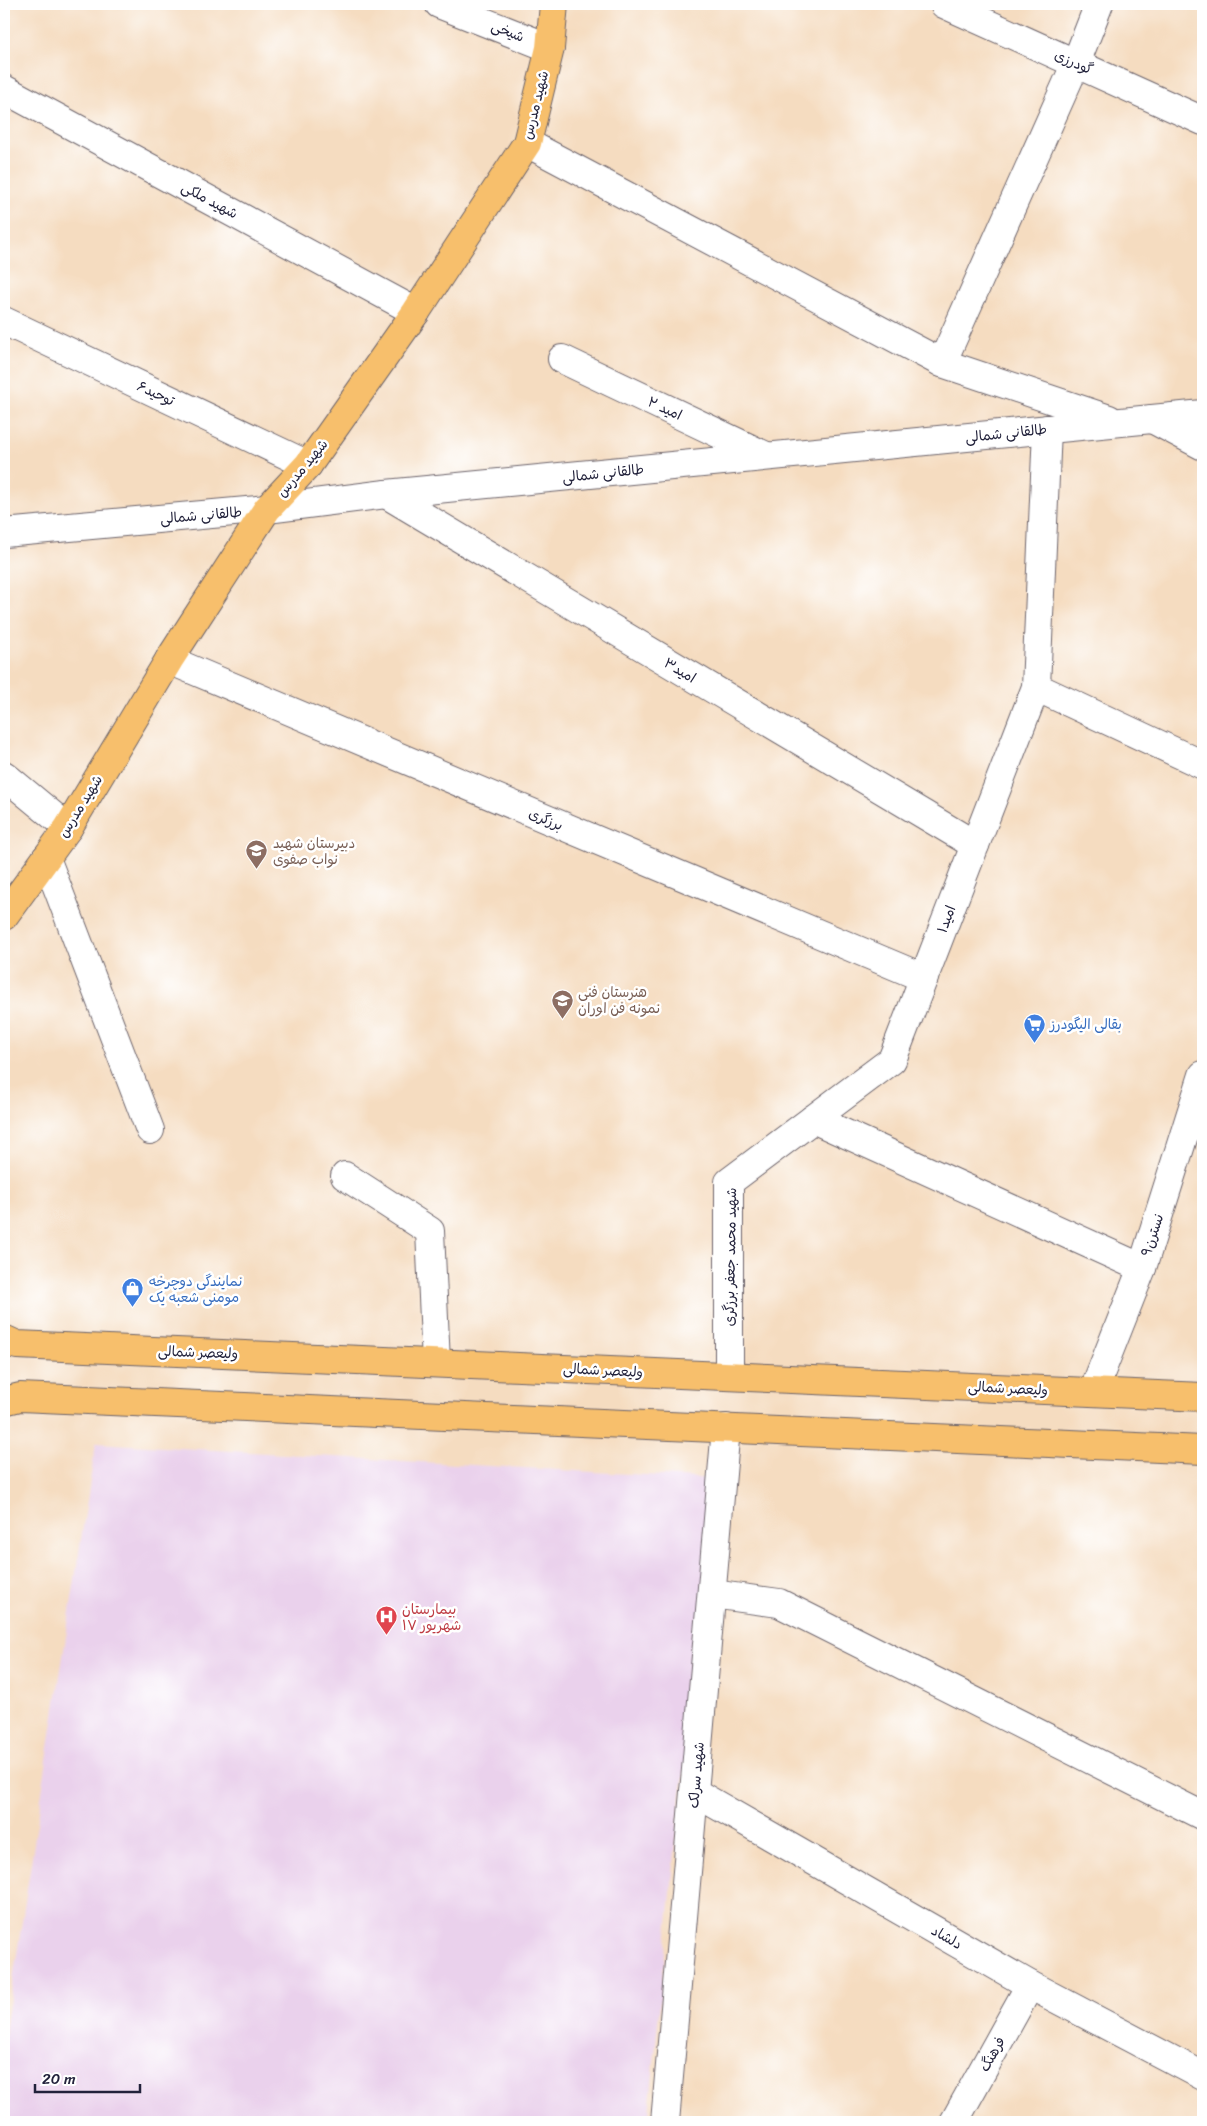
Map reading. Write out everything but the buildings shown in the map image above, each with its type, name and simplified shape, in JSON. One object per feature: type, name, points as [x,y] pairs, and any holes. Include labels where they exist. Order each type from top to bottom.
[{"type":"main road","name":"شهید مدرس","points":[[4,916],[68,828],[169,660],[267,509],[308,465],[416,312],[527,143],[550,48],[554,4]]},
{"type":"main road","name":"ولیعصر شمالی","points":[[4,1339],[17,1345],[1203,1396]]},
{"type":"main road","points":[[4,1401],[20,1397],[1203,1450]]},
{"type":"street","name":"شیخی","points":[[439,4],[550,48]]},
{"type":"street","name":"گودرزی","points":[[944,4],[1203,121]]},
{"type":"street","points":[[942,363],[1076,63],[1099,4]]},
{"type":"street","name":"شهید ملکی","points":[[4,88],[416,312]]},
{"type":"street","points":[[527,143],[942,363],[1118,423]]},
{"type":"street","name":"توحید۶","points":[[4,321],[308,465]]},
{"type":"street","name":"امید ۲","points":[[562,359],[767,457]]},
{"type":"street","name":"طالقانی شمالی","points":[[4,533],[267,509],[386,494],[1203,414]]},
{"type":"street","points":[[1152,419],[1203,446]]},
{"type":"street","name":"امید۱","points":[[814,1119],[892,1060],[1036,687],[1046,429]]},
{"type":"street","name":"امید۳","points":[[386,494],[975,845]]},
{"type":"street","name":"برزگری","points":[[169,660],[924,978]]},
{"type":"street","points":[[1036,687],[1203,765]]},
{"type":"street","points":[[4,775],[68,828]]},
{"type":"street","points":[[46,858],[150,1130]]},
{"type":"street","name":"نسترن۹","points":[[1093,1392],[1142,1268],[1203,1075]]},
{"type":"street","points":[[814,1119],[1142,1268]]},
{"type":"street","name":"شهید محمد جعفر برزگری","points":[[729,1376],[729,1182],[814,1119]]},
{"type":"street","points":[[346,1176],[430,1231],[436,1362]]},
{"type":"street","name":"شهید سرلک","points":[[666,2122],[726,1428]]},
{"type":"street","points":[[712,1594],[779,1603],[1203,1816]]},
{"type":"street","name":"دلشاد","points":[[694,1792],[1030,1985],[1203,2076]]},
{"type":"street","name":"فرهنگ","points":[[954,2122],[1030,1985]]},
{"type":"shaded area","name":"بیمارستان ۱۷ شهریور","points":[[96,1443],[731,1480],[681,1793],[648,2122],[4,2122],[4,2038]]},
{"type":"place","name":"دبیرستان شهید نواب صفوی","points":[[257,870]]},
{"type":"place","name":"هنرستان فنی نمونه فن اوران","points":[[562,1019]]},
{"type":"place","name":"بقالی الیگودرز","points":[[1034,1043]]},
{"type":"place","name":"نمایندگی دوچرخه مومنی شعبه یک","points":[[133,1308]]},
{"type":"place","name":"بیمارستان ۱۷ شهریور","points":[[386,1636]]}]
